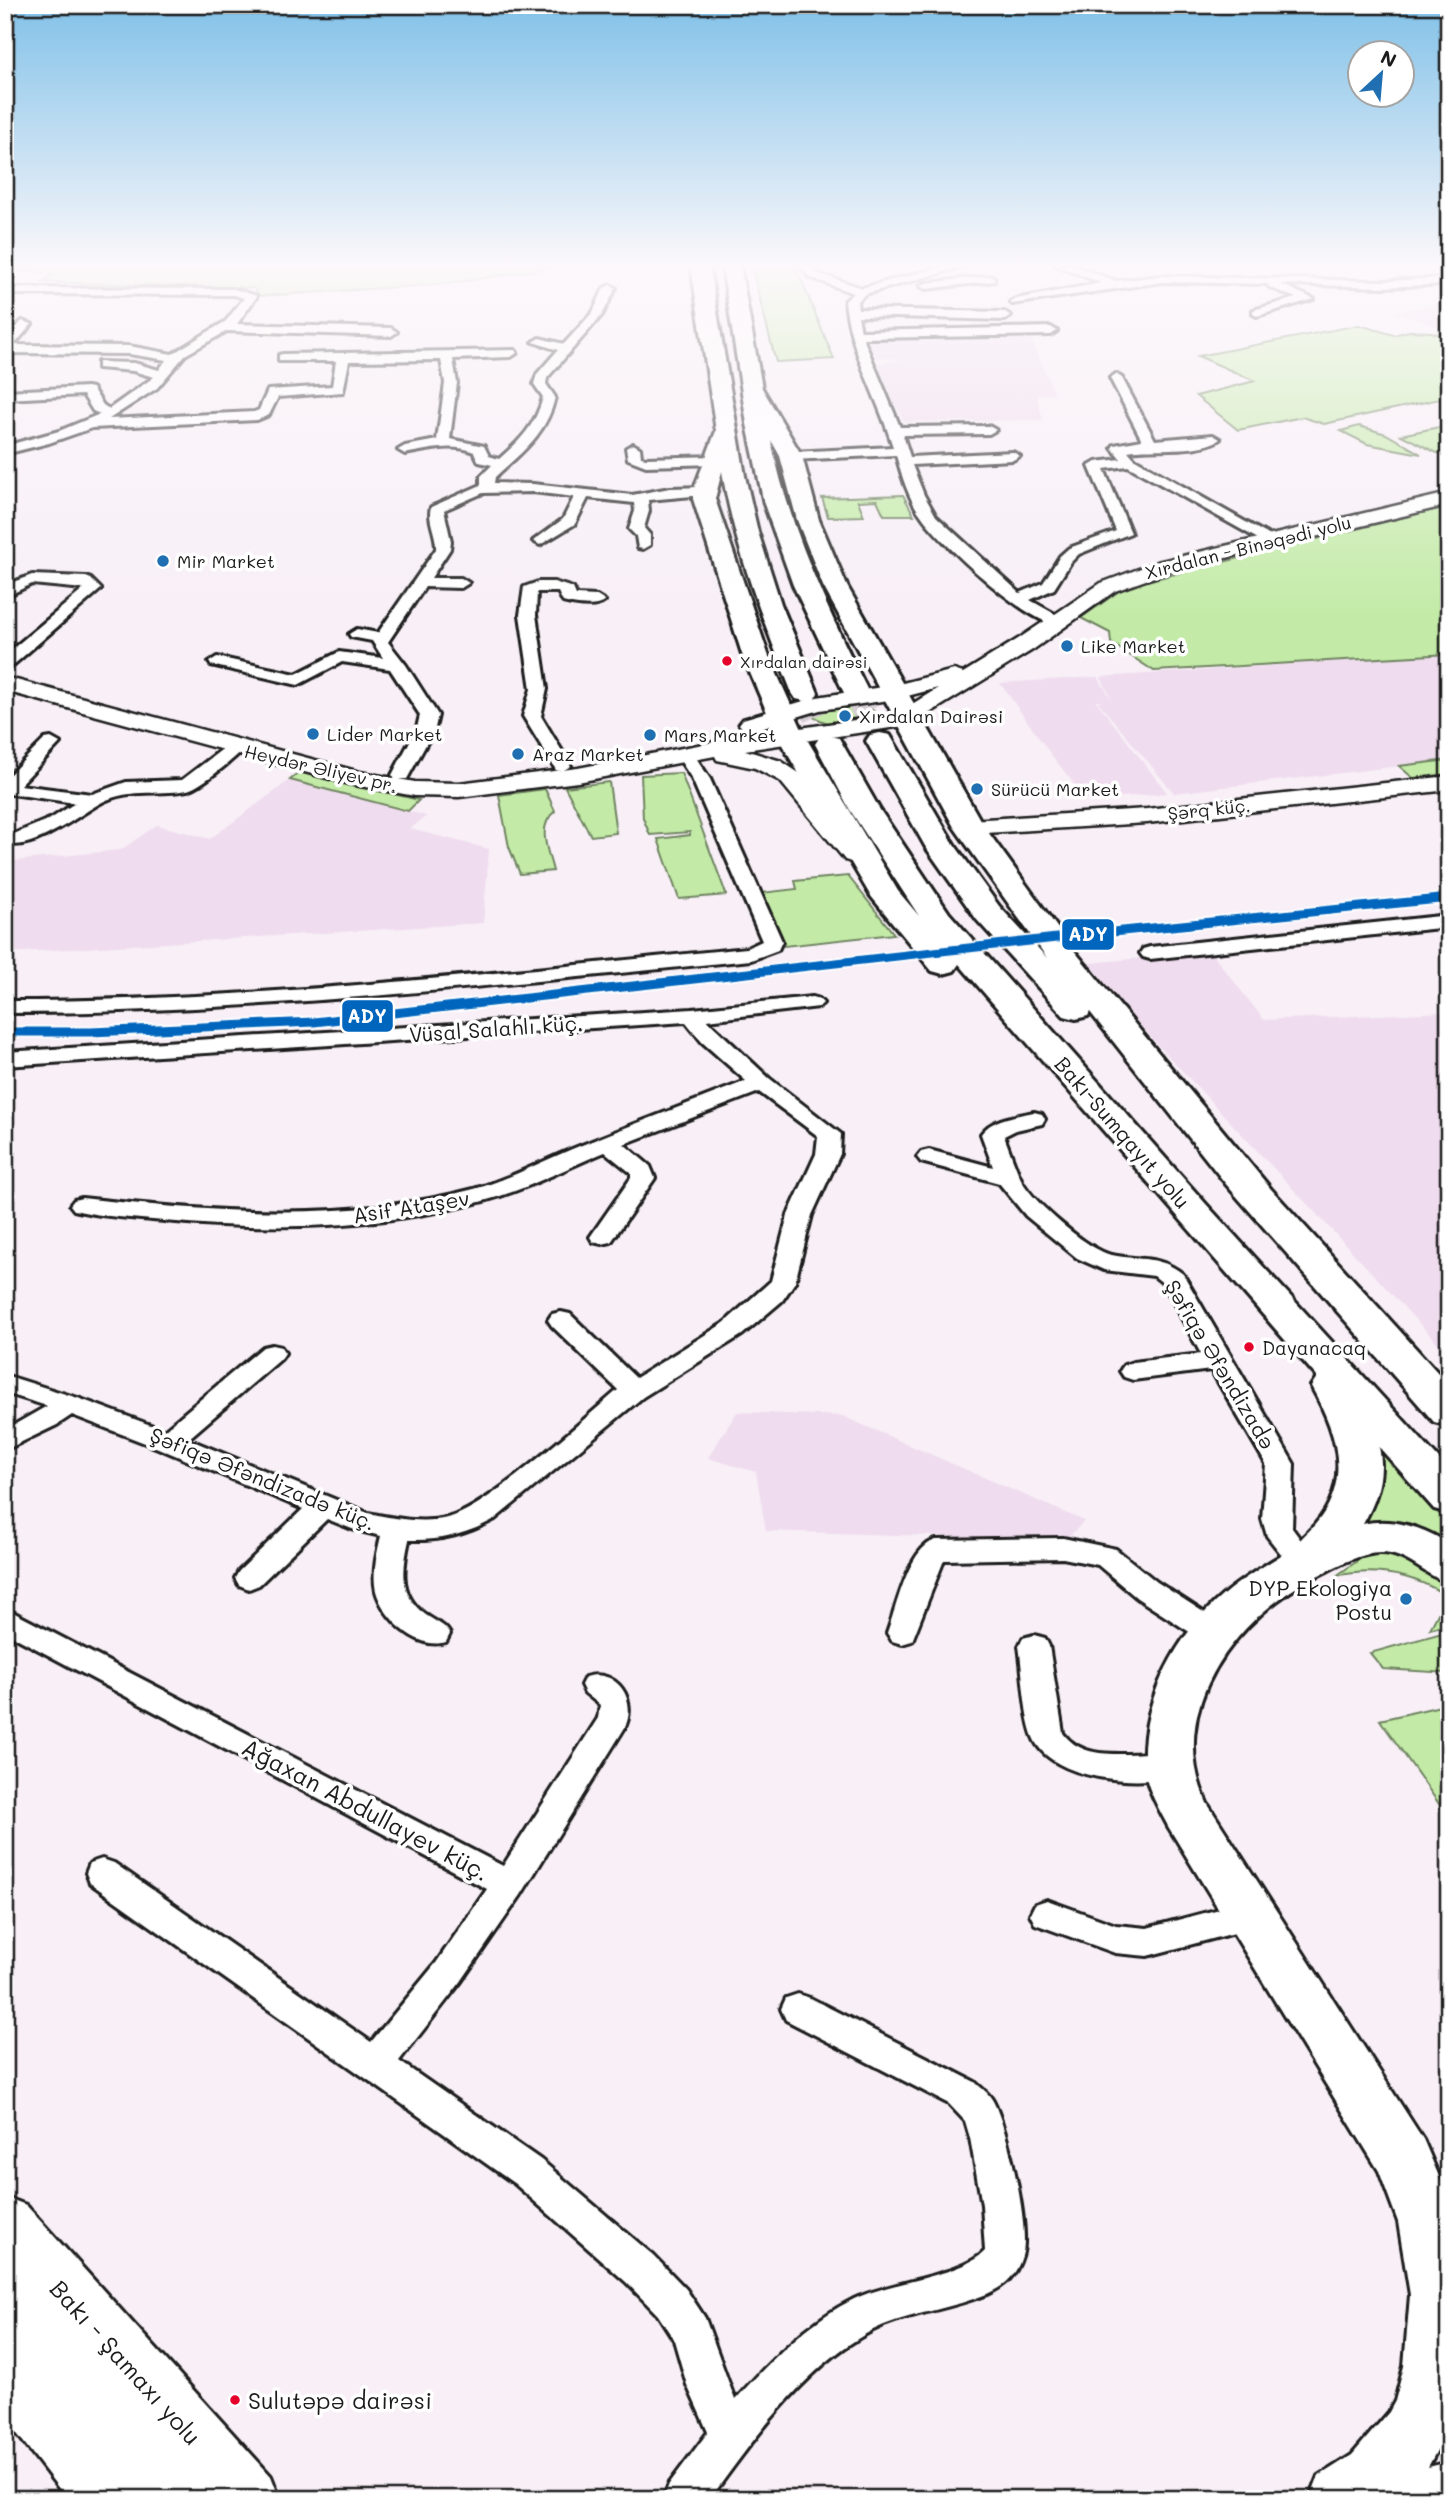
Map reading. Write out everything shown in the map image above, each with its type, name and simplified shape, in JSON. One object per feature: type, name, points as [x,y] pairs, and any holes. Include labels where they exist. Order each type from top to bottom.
[{"type":"highway","points":[[720,382],[734,476],[746,533],[769,604],[805,694]]},
{"type":"highway","points":[[751,382],[768,476],[784,531],[811,603],[853,690]]},
{"type":"highway","points":[[752,389],[791,456],[820,551],[856,627],[910,717],[969,827],[1061,955],[1255,1193],[1449,1412]]},
{"type":"highway","points":[[728,428],[704,491],[708,516],[733,596],[786,725],[885,895],[910,927],[1032,1063],[1193,1212]]},
{"type":"highway","points":[[880,741],[940,846],[988,913],[1030,961],[1255,1193]]},
{"type":"highway","name":"Bakı-Sumqayıt yolu","points":[[829,744],[865,810],[937,919],[1193,1212],[1449,1497]]},
{"type":"highway","points":[[1285,1314],[1347,1411],[1362,1462],[1362,1477],[1349,1513],[1332,1537],[1303,1562]]},
{"type":"highway","points":[[1342,2499],[1375,2479],[1412,2435],[1425,2409],[1435,2366],[1440,2305],[1437,2264],[1428,2222],[1403,2158],[1187,1814],[1174,1786],[1169,1766],[1169,1738],[1173,1717],[1189,1671],[1212,1632],[1273,1579],[1303,1562],[1358,1541],[1381,1537],[1416,1545],[1449,1567]]},
{"type":"highway","points":[[1403,2158],[1449,2204]]},
{"type":"highway","name":"Bakı - Şamaxı yolu","points":[[5,2225],[248,2499]]},
{"type":"highway","name":"Bakı - Şamaxı yolu","points":[[5,2294],[179,2499]]},
{"type":"highway","points":[[5,2367],[108,2499]]},
{"type":"highway","points":[[1429,2499],[1449,2495]]},
{"type":"main road","name":"Xırdalan - Binəqədi yolu","points":[[1011,653],[1108,587],[1136,574],[1449,499]]},
{"type":"main road","points":[[856,627],[881,656],[903,670],[940,677],[966,673]]},
{"type":"main road","points":[[786,725],[817,704],[895,692],[966,673],[1011,653]]},
{"type":"main road","points":[[685,754],[786,725],[879,725],[910,717],[1011,653]]},
{"type":"main road","name":"Heydər Əliyev pr.","points":[[5,672],[324,759],[401,775],[463,779],[685,754]]},
{"type":"main road","name":"Heydər Əliyev pr.","points":[[5,684],[235,748],[358,779],[415,789],[460,790],[723,732],[786,725]]},
{"type":"main road","points":[[685,754],[737,756],[764,762],[785,772],[796,782],[885,895]]},
{"type":"street","points":[[5,450],[49,441],[89,423],[145,391],[155,382]]},
{"type":"street","points":[[89,423],[257,416],[264,412],[270,395],[289,386],[340,388],[341,382]]},
{"type":"street","points":[[443,444],[451,382]]},
{"type":"street","points":[[490,487],[487,483],[488,476],[523,447],[544,419],[549,397],[540,382]]},
{"type":"street","points":[[874,382],[895,431],[916,493],[933,521],[1018,600],[1058,622]]},
{"type":"street","points":[[1118,382],[1149,440],[1148,444]]},
{"type":"street","points":[[5,395],[87,391],[99,408],[108,413]]},
{"type":"street","points":[[895,431],[989,429]]},
{"type":"street","points":[[1213,439],[1119,448],[1130,462],[1272,541]]},
{"type":"street","points":[[405,450],[443,444],[475,446],[484,459],[503,464]]},
{"type":"street","points":[[633,448],[635,459],[646,462],[716,460]]},
{"type":"street","points":[[791,456],[1013,456]]},
{"type":"street","points":[[1018,600],[1049,586],[1065,559],[1074,551],[1124,533],[1096,466],[1130,462]]},
{"type":"street","points":[[401,775],[426,728],[429,715],[398,665],[380,642],[444,545],[436,512],[441,497],[490,487],[553,482],[584,494],[641,498],[677,491],[704,491]]},
{"type":"street","points":[[540,541],[570,521],[576,503],[584,494]]},
{"type":"street","points":[[641,498],[642,511],[636,529],[644,537],[643,545]]},
{"type":"street","points":[[5,574],[27,580],[65,584],[86,582],[93,589],[5,664]]},
{"type":"street","points":[[5,592],[27,580]]},
{"type":"street","points":[[421,582],[461,583]]},
{"type":"street","points":[[552,771],[532,716],[539,689],[529,631],[529,590],[542,586],[558,587],[568,590],[569,599],[597,601]]},
{"type":"street","points":[[357,634],[381,638]]},
{"type":"street","points":[[217,662],[298,680],[339,657],[398,665]]},
{"type":"street","points":[[6,788],[51,743]]},
{"type":"street","points":[[16,840],[59,822],[94,799],[126,787],[187,785],[235,748]]},
{"type":"street","points":[[5,1007],[104,1007],[320,995],[751,954],[764,950],[771,946],[772,941],[701,779],[685,754]]},
{"type":"street","name":"Şərq küç.","points":[[969,827],[1147,816],[1449,783]]},
{"type":"street","points":[[6,788],[94,799]]},
{"type":"street","points":[[1150,953],[1449,922]]},
{"type":"street","name":"Vüsal Salahlı küç.","points":[[5,1059],[692,1014],[812,1003]]},
{"type":"street","name":"Şəfiqə Əfəndizadə küç.","points":[[5,1384],[69,1404],[167,1441],[362,1522],[397,1529],[448,1528],[485,1512],[634,1391],[733,1329],[758,1309],[783,1282],[800,1215],[828,1154],[830,1134],[761,1083],[710,1037],[692,1014]]},
{"type":"street","name":"Asif Ataşev","points":[[82,1205],[179,1217],[279,1219],[352,1217],[410,1211],[483,1194],[761,1083]]},
{"type":"street","name":"Şəfiqə Əfəndizadə","points":[[1034,1119],[1007,1125],[992,1134],[1009,1178],[1028,1205],[1086,1252],[1104,1262],[1149,1266],[1168,1273],[1280,1464],[1283,1479],[1276,1515],[1278,1528],[1282,1537],[1303,1562]]},
{"type":"street","points":[[602,1237],[643,1178],[642,1171],[608,1142]]},
{"type":"street","points":[[929,1157],[1009,1178]]},
{"type":"street","points":[[561,1320],[634,1391]]},
{"type":"street","points":[[167,1441],[272,1353]]},
{"type":"street","points":[[1133,1371],[1218,1361]]},
{"type":"street","points":[[5,1441],[48,1419],[69,1404]]},
{"type":"street","points":[[249,1578],[323,1506]]},
{"type":"street","points":[[397,1529],[387,1577],[395,1603],[416,1625],[435,1634]]},
{"type":"street","points":[[902,1633],[928,1559],[936,1550],[1040,1548],[1063,1548],[1106,1556],[1147,1590],[1212,1632]]},
{"type":"street","name":"Ağaxan Abdullayev küç.","points":[[5,1619],[509,1885],[448,1973],[375,2064]]},
{"type":"street","points":[[1034,1646],[1048,1736],[1053,1747],[1070,1759],[1093,1763],[1169,1766]]},
{"type":"street","points":[[509,1885],[613,1721],[617,1709],[613,1698],[596,1685]]},
{"type":"street","points":[[102,1873],[528,2172],[640,2269],[672,2302],[691,2332],[707,2385],[718,2411],[733,2433]]},
{"type":"street","points":[[1047,1914],[1115,1939],[1147,1942],[1250,1915]]},
{"type":"street","points":[[684,2499],[733,2433],[772,2387],[814,2348],[868,2312],[908,2297],[983,2278],[996,2268],[1004,2255],[1005,2238],[989,2143],[980,2111],[962,2093],[799,2009]]},
{"type":"shaded area","points":[[883,382],[1050,382],[1055,394],[1037,395],[1043,420],[904,422]]},
{"type":"shaded area","points":[[1449,654],[1449,760],[1174,793],[1098,702],[1103,701],[1096,701],[1167,793],[1087,800],[1000,683],[1098,677],[1112,701],[1101,677]]},
{"type":"shaded area","points":[[290,780],[426,816],[410,829],[489,849],[483,923],[5,953],[5,862],[121,850],[157,825],[210,839]]},
{"type":"shaded area","points":[[1210,951],[1264,1020],[1449,1012],[1449,1355],[1082,964]]},
{"type":"shaded area","points":[[737,1412],[842,1416],[1084,1521],[1066,1540],[766,1531],[756,1472],[708,1458]]},
{"type":"green space","points":[[1252,382],[1449,382],[1449,397],[1324,424],[1302,417],[1238,430],[1196,396]]},
{"type":"green space","points":[[1449,425],[1449,453],[1437,453],[1401,435]]},
{"type":"green space","points":[[1359,426],[1386,434],[1421,454],[1367,444],[1341,431]]},
{"type":"green space","points":[[903,495],[914,515],[884,515],[877,500],[858,501],[864,516],[828,517],[822,498]]},
{"type":"green space","points":[[1449,506],[1449,654],[1154,671],[1111,643],[1110,633],[1081,618],[1122,589],[1143,582]]},
{"type":"green space","name":"Xırdalan Dairəsi","points":[[855,707],[871,709],[878,715],[876,718],[832,725],[813,717],[822,710]]},
{"type":"green space","points":[[1449,760],[1449,774],[1413,778],[1399,766]]},
{"type":"green space","points":[[300,772],[419,800],[408,811],[290,780]]},
{"type":"green space","points":[[681,773],[726,895],[679,899],[658,839],[690,835],[690,832],[650,835],[643,818],[641,775]]},
{"type":"green space","points":[[609,782],[616,833],[591,836],[565,787]]},
{"type":"green space","points":[[545,789],[555,811],[549,817],[545,831],[546,847],[553,871],[520,874],[509,847],[499,795]]},
{"type":"green space","points":[[848,876],[894,934],[784,946],[761,893],[797,889],[795,881]]},
{"type":"green space","points":[[1373,1438],[1449,1525],[1449,1558],[1355,1531],[1370,1509],[1378,1487],[1379,1464]]},
{"type":"green space","points":[[1373,1550],[1395,1550],[1430,1566],[1449,1595],[1449,1624],[1430,1629],[1442,1606],[1439,1591],[1427,1585],[1401,1576],[1376,1572],[1336,1576]]},
{"type":"green space","points":[[1449,1631],[1449,1673],[1383,1669],[1370,1653]]},
{"type":"green space","points":[[1449,1704],[1449,1818],[1380,1720]]},
{"type":"tunnel","points":[[854,689],[880,741]]},
{"type":"tunnel","points":[[805,693],[829,744]]},
{"type":"transit line","name":"ADY","points":[[5,1032],[91,1032],[314,1022],[1083,935],[1449,898]]},
{"type":"place","name":"Mir Market","points":[[163,561]]},
{"type":"place","name":"Like Market","points":[[1067,646]]},
{"type":"place","name":"Xırdalan dairəsi","points":[[727,661]]},
{"type":"place","name":"Xırdalan Dairəsi","points":[[845,716]]},
{"type":"place","name":"Lider Market","points":[[313,734]]},
{"type":"place","name":"Mars Market","points":[[650,735]]},
{"type":"place","name":"Araz Market","points":[[518,754]]},
{"type":"place","name":"Sürücü Market","points":[[977,789]]},
{"type":"place","name":"Dayanacaq","points":[[1249,1347]]},
{"type":"place","name":"DYP Ekologiya Postu","points":[[1406,1599]]},
{"type":"place","name":"Sulutəpə dairəsi","points":[[235,2400]]}]
